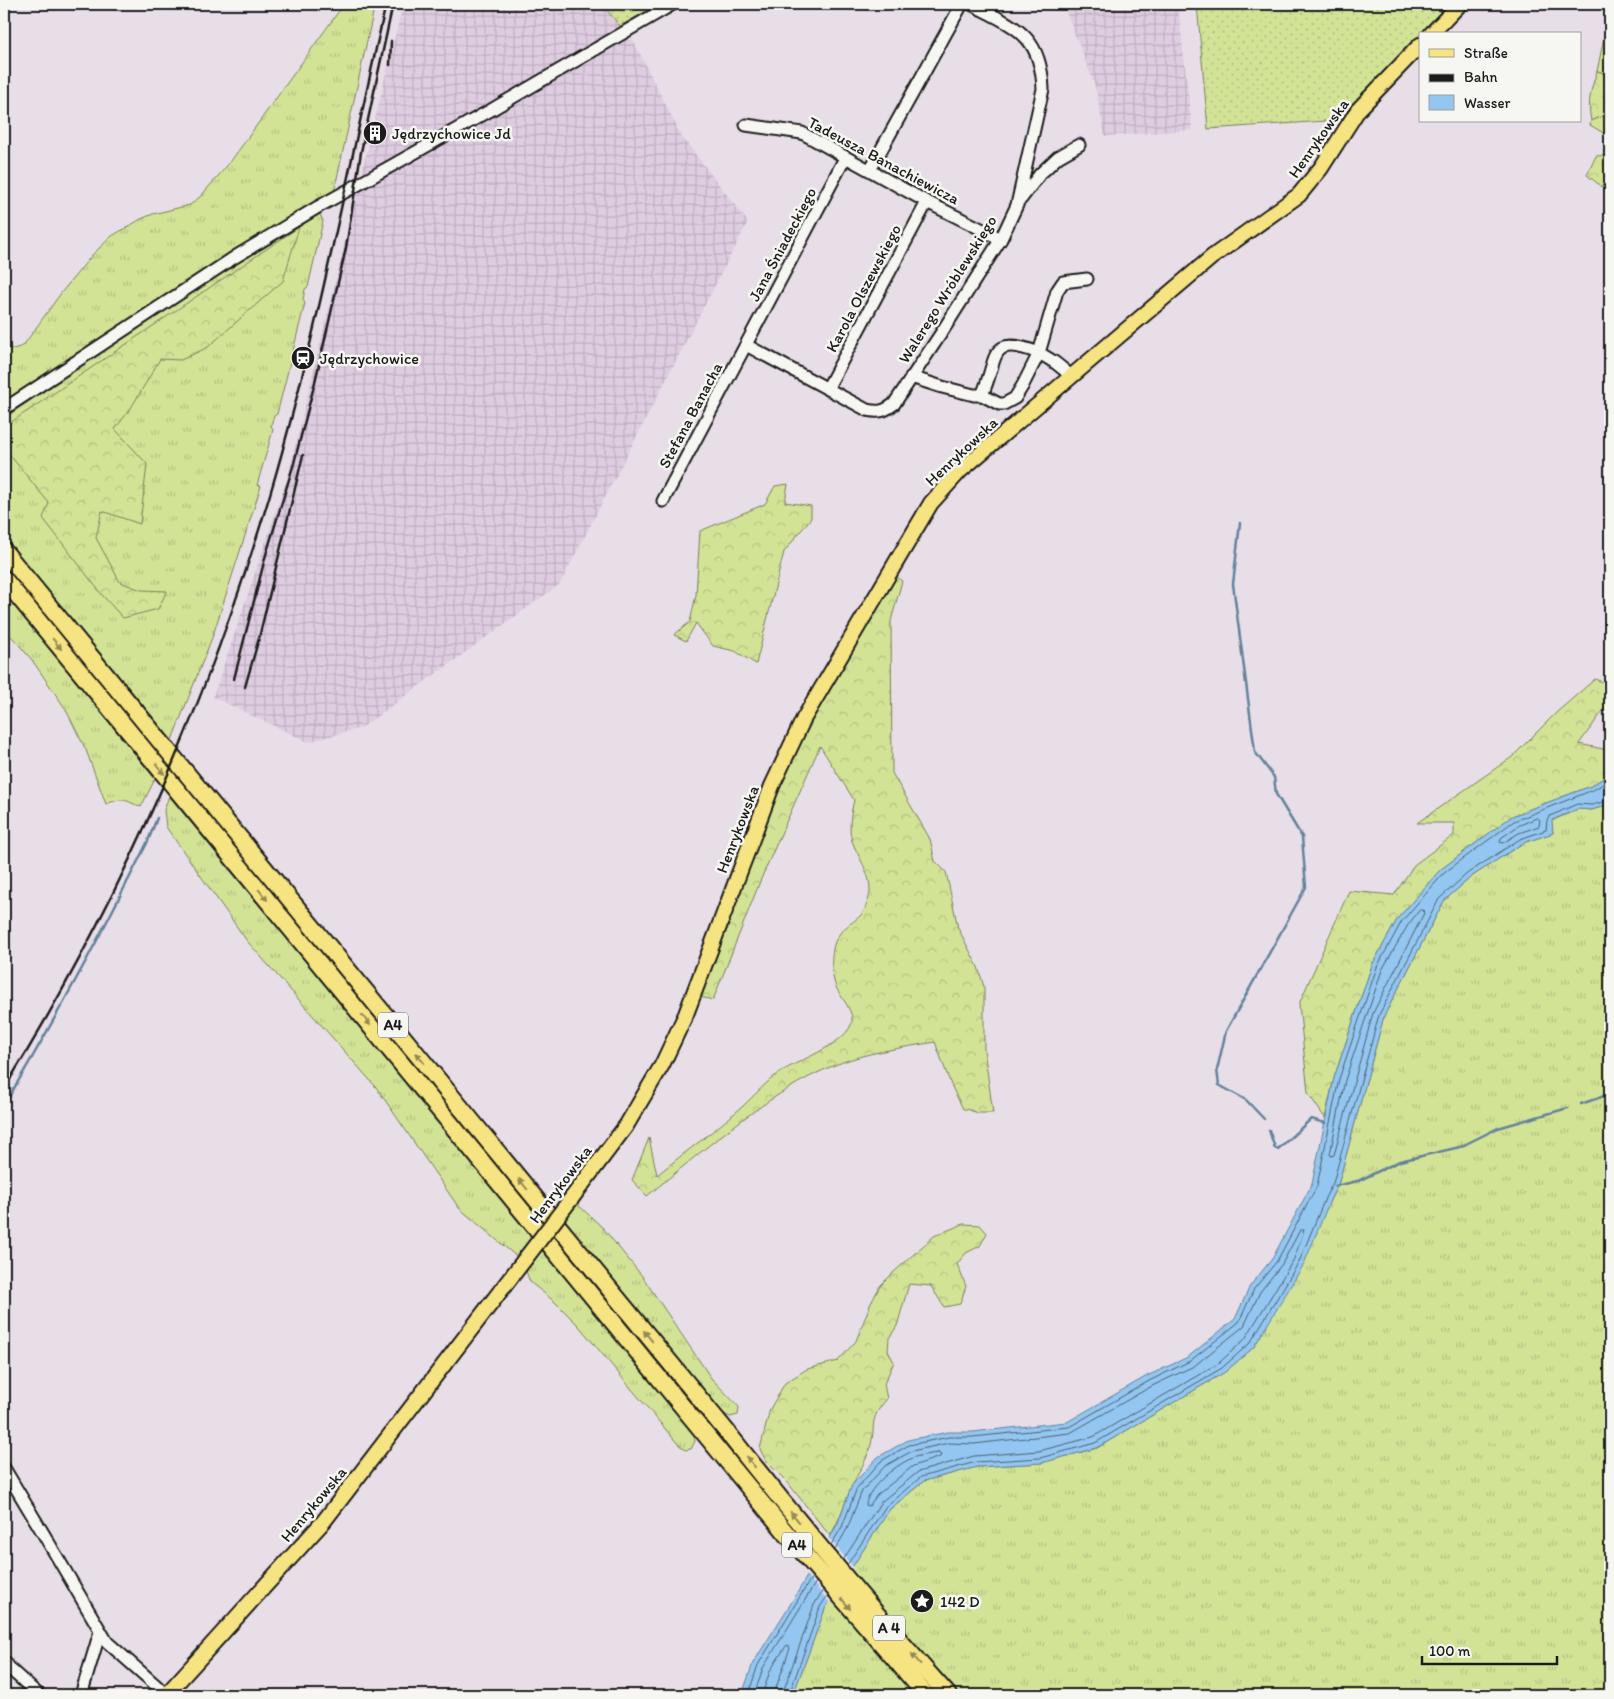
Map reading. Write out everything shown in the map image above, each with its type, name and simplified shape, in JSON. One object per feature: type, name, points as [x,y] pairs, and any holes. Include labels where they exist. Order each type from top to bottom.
[{"type":"highway","name":"A4","points":[[4,552],[831,1560]]},
{"type":"highway","name":"A4","points":[[4,579],[822,1576]]},
{"type":"highway","name":"A 4","points":[[831,1560],[948,1695]]},
{"type":"highway","name":"A 4","points":[[822,1576],[926,1695]]},
{"type":"main road","points":[[1433,32],[1460,4]]},
{"type":"main road","name":"Henrykowska","points":[[166,1695],[324,1521],[626,1126],[662,1065],[686,1014],[772,786],[804,718],[931,503],[960,472],[1212,257],[1299,195],[1321,168],[1358,110],[1419,46]]},
{"type":"street","points":[[4,409],[235,257],[318,207],[491,110],[673,4]]},
{"type":"street","points":[[870,170],[962,4]]},
{"type":"street","name":"Walerego Wróblewskiego","points":[[971,4],[1021,32],[1033,45],[1039,58],[1043,89],[1017,205],[1001,240],[946,327],[911,377],[942,387],[974,395],[982,395],[999,404],[1009,402],[1015,398],[1023,385],[1039,353],[1057,291],[1063,282],[1088,279]]},
{"type":"street","name":"Tadeusza Banachiewicza","points":[[746,125],[802,133],[1001,240]]},
{"type":"street","points":[[1017,205],[1046,168],[1058,157],[1079,145]]},
{"type":"street","name":"Jana Śniadeckiego","points":[[746,346],[846,158]]},
{"type":"street","name":"Karola Olszewskiego","points":[[827,388],[928,202]]},
{"type":"street","points":[[746,346],[867,410],[881,412],[887,410],[894,404],[911,377]]},
{"type":"street","name":"Stefana Banacha","points":[[663,501],[746,346]]},
{"type":"street","points":[[982,395],[998,351],[1005,346],[1021,346],[1039,353],[1056,363],[1071,377]]},
{"type":"street","points":[[4,1468],[106,1642],[166,1695]]},
{"type":"street","points":[[81,1695],[100,1632]]},
{"type":"street","points":[[4,1661],[11,1670],[39,1695]]},
{"type":"shaded area","points":[[403,4],[602,4],[634,42],[682,137],[748,222],[560,584],[361,728],[308,742],[213,697],[288,476]]},
{"type":"shaded area","points":[[1063,4],[1178,4],[1192,130],[1105,136],[1095,86]]},
{"type":"green space","points":[[344,4],[375,4],[334,192],[239,248],[4,401],[4,347],[13,349],[23,346],[61,293],[93,254],[112,236],[153,214],[190,205],[201,196],[231,161]]},
{"type":"green space","points":[[602,4],[659,4],[620,26]]},
{"type":"green space","points":[[1197,4],[1448,4],[1422,32],[1419,32],[1419,35],[1340,120],[1208,129]]},
{"type":"green space","points":[[1607,24],[1610,28],[1610,75],[1597,71]]},
{"type":"green space","points":[[1597,71],[1610,75],[1610,113],[1591,121],[1590,96]]},
{"type":"green space","points":[[1610,113],[1610,137],[1590,125],[1591,121]]},
{"type":"green space","points":[[1610,155],[1610,193],[1587,175],[1596,156]]},
{"type":"green space","points":[[320,214],[323,221],[308,287],[305,289],[303,300],[305,303],[277,414],[274,416],[271,425],[273,430],[257,485],[261,486],[213,635],[172,740],[4,537],[4,418],[215,277]]},
{"type":"green space","points":[[299,227],[283,281],[208,347],[181,360],[160,359],[131,408],[115,429],[147,464],[140,524],[102,511],[96,538],[120,582],[141,590],[167,591],[158,609],[123,618],[103,596],[43,518],[49,503],[4,448],[4,427]]},
{"type":"green space","points":[[788,484],[785,502],[811,506],[811,518],[784,552],[756,664],[735,651],[713,646],[696,623],[686,641],[674,635],[690,622],[696,595],[700,531],[765,504],[775,486]]},
{"type":"green space","points":[[4,561],[778,1506],[775,1510],[4,569]]},
{"type":"green space","points":[[893,574],[902,581],[891,621],[892,773],[930,839],[935,861],[946,872],[958,928],[978,967],[984,987],[984,1049],[993,1113],[978,1113],[963,1109],[951,1085],[935,1042],[897,1048],[835,1065],[785,1091],[761,1106],[713,1142],[647,1196],[632,1180],[649,1138],[657,1175],[733,1115],[774,1077],[839,1040],[851,1025],[850,1011],[834,982],[832,953],[837,937],[864,910],[869,897],[870,885],[852,841],[850,831],[854,800],[820,746],[761,879],[713,1000],[700,997],[762,828],[808,719]]},
{"type":"green space","points":[[4,593],[155,779],[141,807],[124,800],[106,804],[86,750],[65,708],[32,660],[4,630]]},
{"type":"green space","points":[[1595,679],[1610,685],[1610,701],[1579,744],[1608,750],[1610,748],[1610,774],[1591,786],[1512,816],[1440,870],[1398,918],[1372,965],[1334,1078],[1325,1118],[1308,1093],[1299,1004],[1349,891],[1394,895],[1414,865],[1454,835],[1454,823],[1417,823],[1512,757],[1557,712]]},
{"type":"green space","points":[[169,796],[532,1237],[517,1257],[459,1208],[376,1087],[247,941],[166,827],[164,810]]},
{"type":"green space","points":[[1610,804],[1610,1499],[1607,1499],[1607,1507],[1610,1509],[1610,1695],[950,1695],[846,1576],[890,1509],[924,1481],[977,1467],[1041,1463],[1097,1448],[1225,1372],[1254,1347],[1338,1185],[1384,1016],[1444,901],[1471,877],[1523,843],[1553,833],[1551,821],[1579,809],[1592,810]]},
{"type":"green space","points":[[576,1203],[602,1227],[642,1276],[711,1378],[739,1407],[738,1415],[730,1417],[720,1412],[564,1221]]},
{"type":"green space","points":[[963,1224],[980,1225],[987,1233],[980,1246],[966,1253],[957,1264],[966,1286],[960,1304],[944,1307],[931,1286],[909,1284],[897,1326],[889,1338],[888,1351],[894,1362],[884,1384],[887,1399],[877,1413],[868,1453],[830,1536],[788,1483],[766,1461],[760,1449],[770,1409],[785,1383],[807,1369],[838,1361],[856,1341],[870,1305],[880,1286],[894,1272],[934,1236]]},
{"type":"green space","points":[[542,1250],[694,1435],[695,1441],[691,1449],[685,1450],[677,1443],[578,1325],[555,1302],[530,1282],[526,1271]]},
{"type":"green space","points":[[835,1592],[926,1695],[793,1695],[825,1609]]},
{"type":"water","points":[[1610,774],[1610,804],[1592,810],[1578,809],[1552,820],[1553,833],[1523,843],[1471,877],[1444,901],[1384,1016],[1338,1185],[1304,1264],[1254,1347],[1225,1372],[1097,1448],[1041,1463],[977,1467],[924,1481],[890,1509],[825,1609],[793,1695],[742,1695],[753,1663],[837,1525],[852,1485],[878,1457],[908,1440],[948,1432],[972,1432],[1067,1422],[1147,1376],[1188,1357],[1235,1319],[1250,1286],[1272,1259],[1312,1184],[1334,1078],[1372,965],[1398,918],[1440,870],[1512,816],[1591,786]]},
{"type":"pier","points":[[827,1536],[854,1568],[831,1604],[805,1574]]},
{"type":"waterway","points":[[1240,523],[1233,584],[1255,752],[1274,777],[1276,794],[1302,837],[1306,887],[1226,1031],[1217,1070],[1219,1085],[1246,1100],[1264,1119]]},
{"type":"waterway","points":[[4,1105],[61,1007],[148,841],[157,818]]},
{"type":"waterway","points":[[1581,1104],[1610,1094]]},
{"type":"waterway","points":[[1335,1186],[1358,1181],[1400,1161],[1460,1147],[1498,1128],[1568,1108]]},
{"type":"waterway","points":[[1269,1130],[1275,1148],[1278,1149],[1311,1119],[1325,1123]]},
{"type":"railway","points":[[4,1089],[86,946],[123,873],[157,799],[219,647],[271,491],[304,370],[386,4]]},
{"type":"railway","points":[[234,679],[265,558],[294,463],[315,382],[346,248],[361,152],[393,4]]},
{"type":"railway","points":[[390,65],[391,41]]},
{"type":"railway","points":[[245,687],[259,638],[303,455]]},
{"type":"place","name":"Jędrzychowice Jd","points":[[375,133]]},
{"type":"place","name":"Jędrzychowice","points":[[303,358]]},
{"type":"place","name":"142 D","points":[[922,1601]]}]
